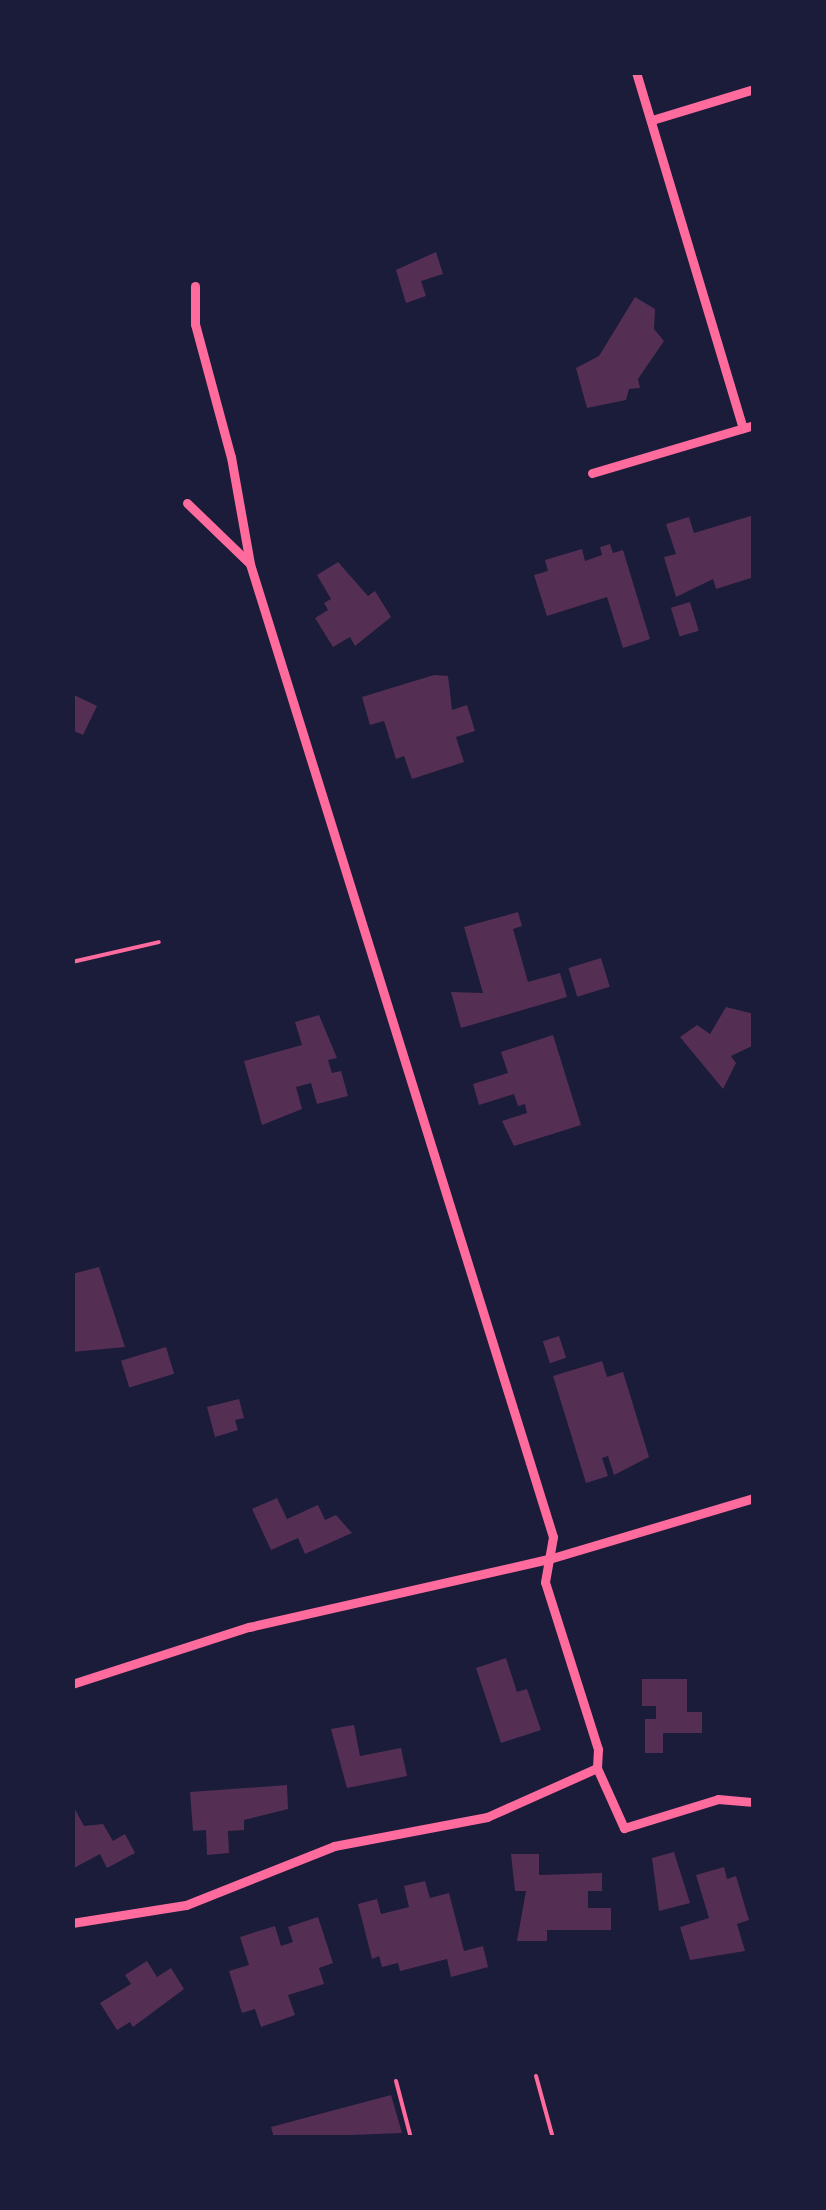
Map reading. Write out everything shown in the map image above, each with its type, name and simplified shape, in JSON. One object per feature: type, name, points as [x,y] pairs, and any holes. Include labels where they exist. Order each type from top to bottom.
[{"type":"street","points":[[592,473],[748,426],[636,72]]},
{"type":"street","points":[[652,120],[754,89]]},
{"type":"street","points":[[195,286],[195,324],[231,457],[250,564],[552,1538],[545,1582],[598,1749],[596,1768],[624,1828],[718,1799],[754,1802]]},
{"type":"street","points":[[187,503],[250,564]]},
{"type":"street","points":[[72,1684],[249,1627],[549,1559],[754,1498]]},
{"type":"street","points":[[72,1923],[186,1904],[334,1846],[486,1817],[596,1768]]},
{"type":"lane","points":[[72,962],[159,942]]},
{"type":"lane","points":[[536,2076],[552,2138]]},
{"type":"lane","points":[[396,2081],[411,2138]]},
{"type":"building","points":[[436,252],[443,274],[421,281],[426,296],[406,303],[396,270]]},
{"type":"building","points":[[635,297],[655,309],[654,329],[664,341],[638,379],[640,388],[629,389],[626,400],[587,408],[576,368],[599,356]]},
{"type":"building","points":[[754,515],[754,577],[716,589],[713,579],[676,597],[664,557],[676,554],[666,524],[689,517],[694,533]]},
{"type":"building","points":[[610,544],[613,553],[623,550],[650,639],[623,648],[607,597],[547,616],[534,575],[548,571],[545,560],[582,549],[585,561],[602,555],[600,547]]},
{"type":"building","points":[[338,562],[368,596],[375,591],[391,617],[355,646],[350,637],[333,647],[315,618],[328,610],[324,603],[331,599],[317,575]]},
{"type":"building","points":[[690,602],[699,631],[680,637],[671,608]]},
{"type":"building","points":[[434,675],[448,676],[452,710],[467,705],[475,731],[456,737],[464,762],[412,779],[404,756],[396,759],[384,721],[370,725],[362,697]]},
{"type":"building","points":[[72,694],[97,706],[83,735],[72,730]]},
{"type":"building","points":[[518,912],[522,926],[513,929],[528,982],[560,973],[567,997],[461,1028],[451,992],[483,993],[464,927]]},
{"type":"building","points":[[601,958],[610,987],[577,997],[568,968]]},
{"type":"building","points":[[726,1007],[754,1014],[754,1045],[731,1056],[736,1063],[723,1089],[680,1037],[697,1025],[710,1034]]},
{"type":"building","points":[[319,1015],[337,1058],[328,1060],[332,1073],[341,1071],[348,1096],[317,1104],[311,1083],[296,1087],[302,1109],[262,1125],[244,1061],[302,1045],[295,1022]]},
{"type":"building","points":[[553,1035],[581,1125],[514,1146],[502,1121],[527,1113],[525,1104],[518,1106],[514,1094],[479,1105],[473,1084],[508,1073],[501,1052]]},
{"type":"building","points":[[99,1267],[125,1347],[72,1352],[72,1274]]},
{"type":"building","points":[[559,1336],[566,1358],[550,1363],[543,1341]]},
{"type":"building","points":[[166,1347],[174,1374],[129,1388],[121,1361]]},
{"type":"building","points":[[602,1361],[607,1377],[623,1372],[649,1457],[614,1475],[608,1456],[602,1458],[608,1476],[586,1483],[553,1376]]},
{"type":"building","points":[[239,1399],[244,1418],[235,1420],[238,1430],[215,1437],[207,1407]]},
{"type":"building","points":[[277,1498],[287,1519],[318,1505],[325,1520],[336,1515],[352,1533],[305,1554],[298,1538],[271,1550],[252,1509]]},
{"type":"building","points":[[506,1658],[517,1692],[527,1689],[541,1730],[501,1743],[476,1668]]},
{"type":"building","points":[[642,1679],[687,1679],[687,1712],[702,1712],[702,1733],[663,1733],[663,1753],[645,1753],[645,1719],[656,1719],[656,1706],[642,1706]]},
{"type":"building","points":[[354,1725],[360,1756],[401,1748],[407,1776],[347,1788],[331,1729]]},
{"type":"building","points":[[287,1785],[288,1809],[244,1820],[244,1830],[228,1831],[229,1853],[207,1855],[206,1830],[193,1831],[190,1792]]},
{"type":"building","points":[[72,1804],[84,1826],[103,1824],[113,1841],[125,1834],[135,1853],[107,1868],[100,1854],[72,1869]]},
{"type":"building","points":[[674,1852],[690,1903],[659,1911],[652,1858]]},
{"type":"building","points":[[511,1854],[539,1854],[539,1875],[602,1873],[602,1891],[588,1891],[588,1908],[611,1908],[611,1930],[547,1930],[547,1941],[517,1941],[526,1891],[515,1891]]},
{"type":"building","points":[[724,1867],[727,1879],[736,1876],[749,1920],[737,1924],[745,1951],[690,1960],[680,1927],[709,1918],[696,1875]]},
{"type":"building","points":[[425,1881],[430,1898],[449,1893],[464,1951],[483,1946],[488,1967],[451,1977],[447,1959],[400,1971],[398,1963],[382,1967],[379,1956],[372,1959],[358,1904],[377,1899],[381,1914],[409,1907],[404,1886]]},
{"type":"building","points":[[318,1917],[333,1963],[319,1968],[324,1984],[288,1995],[295,2015],[261,2027],[255,2009],[242,2013],[229,1971],[249,1965],[240,1937],[275,1926],[281,1946],[293,1942],[288,1927]]},
{"type":"building","points":[[147,1961],[157,1977],[171,1968],[184,1989],[133,2027],[130,2022],[117,2030],[100,2003],[131,1984],[125,1975]]},
{"type":"building","points":[[391,2095],[402,2133],[274,2138],[271,2127]]}]
